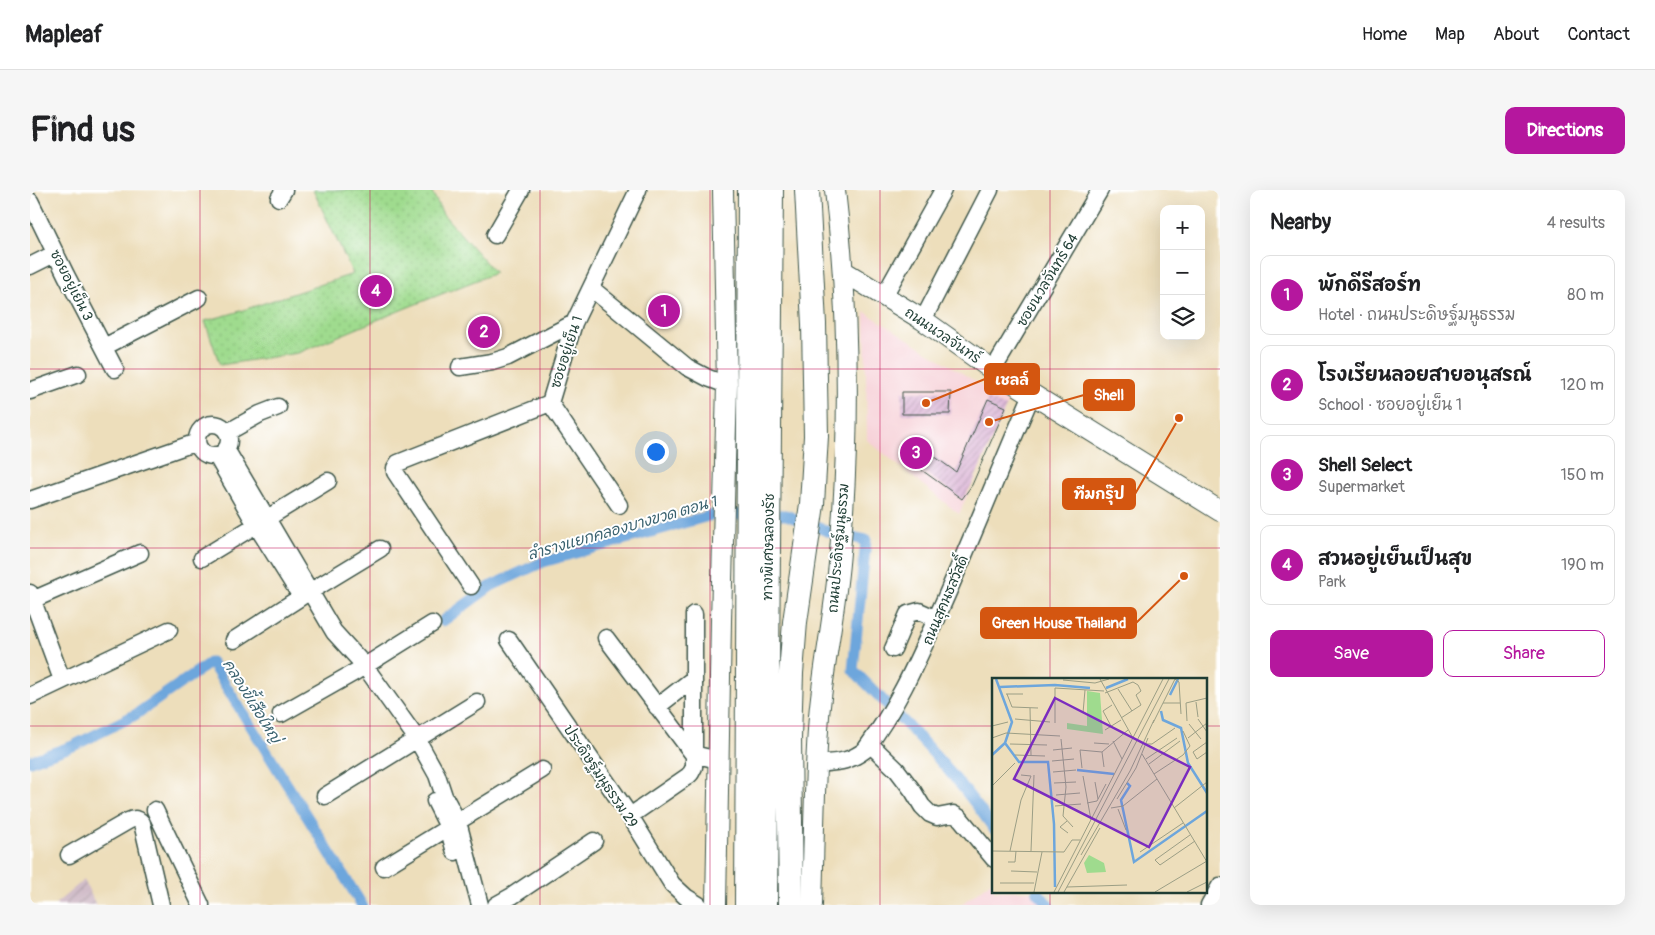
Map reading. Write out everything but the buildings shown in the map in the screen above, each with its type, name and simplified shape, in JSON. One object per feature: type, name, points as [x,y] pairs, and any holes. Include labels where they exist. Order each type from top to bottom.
[{"type":"highway","name":"ทางพิเศษฉลองรัช","points":[[746,905],[750,190]]},
{"type":"highway","name":"ทางพิเศษฉลองรัช","points":[[765,905],[771,190]]},
{"type":"highway","points":[[791,905],[789,738],[791,672],[795,622],[810,523],[816,436],[814,324],[807,190]]},
{"type":"main road","name":"ถนนประดิษฐ์มนูธรรม","points":[[812,905],[816,764],[824,668],[836,588],[841,534],[846,396],[843,271],[835,190]]},
{"type":"main road","points":[[716,905],[727,385],[719,192]]},
{"type":"main road","name":"ถนนนวลจันทร์","points":[[843,271],[923,320],[993,370],[1220,511]]},
{"type":"street","points":[[495,235],[522,190]]},
{"type":"street","name":"ซอยอยู่เย็น 1","points":[[619,505],[550,403],[574,323],[638,190]]},
{"type":"street","points":[[884,296],[942,190]]},
{"type":"street","points":[[923,320],[990,190]]},
{"type":"street","name":"ซอยนวลจันทร์ 64","points":[[993,370],[1100,190]]},
{"type":"street","name":"ซอยอยู่เย็น 3","points":[[30,201],[115,369]]},
{"type":"street","points":[[30,266],[56,253]]},
{"type":"street","points":[[591,288],[687,367],[727,385]]},
{"type":"street","points":[[104,347],[199,298]]},
{"type":"street","points":[[460,367],[492,362],[508,357],[574,323]]},
{"type":"street","points":[[30,391],[78,374]]},
{"type":"street","name":"ถนนสุคนธสวัสดิ์","points":[[816,764],[851,760],[870,744],[892,710],[917,665],[1032,394]]},
{"type":"street","points":[[471,586],[394,468],[398,463],[550,403]]},
{"type":"street","points":[[228,432],[260,414],[278,407]]},
{"type":"street","points":[[208,424],[216,424],[228,432],[229,441],[221,452],[204,453],[197,442],[198,434],[208,424]]},
{"type":"street","points":[[30,500],[197,442]]},
{"type":"street","points":[[221,452],[305,594],[437,775],[480,905]]},
{"type":"street","points":[[202,558],[328,481]]},
{"type":"street","points":[[234,640],[380,549]]},
{"type":"street","points":[[62,680],[31,598],[140,553]]},
{"type":"street","points":[[892,649],[908,614],[919,611],[937,619]]},
{"type":"street","points":[[630,816],[691,773],[694,767],[694,614]]},
{"type":"street","points":[[281,714],[432,624]]},
{"type":"street","points":[[30,696],[169,630]]},
{"type":"street","points":[[606,638],[693,754],[718,760]]},
{"type":"street","name":"ประดิษฐ์มนูธรรม 29","points":[[509,640],[630,816],[672,884],[686,897],[699,905]]},
{"type":"street","points":[[657,707],[693,679]]},
{"type":"street","points":[[325,796],[477,702]]},
{"type":"street","points":[[870,744],[897,770],[914,791],[922,806],[930,814],[937,817],[954,814],[960,818],[992,857]]},
{"type":"street","points":[[384,867],[542,770]]},
{"type":"street","points":[[154,810],[201,905]]},
{"type":"street","points":[[69,855],[128,821],[140,820],[161,905]]},
{"type":"street","points":[[453,824],[469,905]]},
{"type":"street","points":[[496,905],[594,841]]},
{"type":"street","points":[[1209,905],[1220,886]]},
{"type":"shaded area","points":[[865,312],[1008,402],[959,514],[867,440]]},
{"type":"shaded area","points":[[84,880],[96,905],[54,905]]},
{"type":"shaded area","points":[[992,881],[992,892],[1031,892],[1041,905],[960,905]]},
{"type":"green space","points":[[313,190],[431,190],[443,214],[495,273],[298,353],[220,365],[205,321],[353,274]]},
{"type":"waterway","name":"ลำรางแยกคลองบางขวด ตอน 1","points":[[443,621],[491,586],[543,562],[716,514],[786,515],[832,533],[866,540],[853,670],[945,766],[992,826]]},
{"type":"waterway","name":"คลองขี้เสือใหญ่","points":[[30,761],[73,746],[135,715],[211,662],[362,905]]},
{"type":"waterway","name":"ลำรางแยกคลองบางขวด ตอน 1","points":[[1038,892],[1048,905]]},
{"type":"place","name":"สวนอยู่เย็นเป็นสุข","points":[[376,291]]},
{"type":"place","name":"พักดีรีสอร์ท","points":[[664,311]]},
{"type":"place","name":"โรงเรียนลอยสายอนุสรณ์","points":[[484,332]]},
{"type":"place","name":"เชลล์","points":[[926,403]]},
{"type":"place","name":"ทีมกรุ๊ป","points":[[1179,418]]},
{"type":"place","name":"Shell","points":[[989,422]]},
{"type":"place","name":"Shell Select","points":[[916,453]]},
{"type":"place","name":"Green House Thailand","points":[[1184,576]]}]
